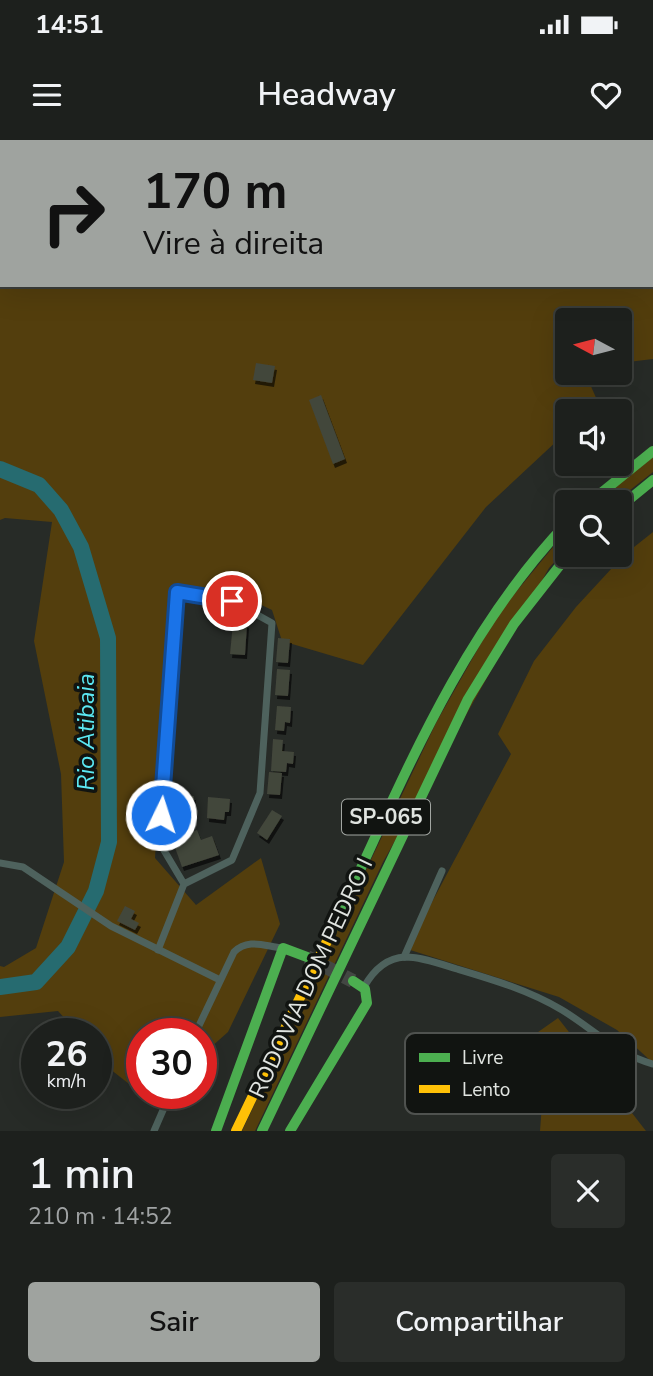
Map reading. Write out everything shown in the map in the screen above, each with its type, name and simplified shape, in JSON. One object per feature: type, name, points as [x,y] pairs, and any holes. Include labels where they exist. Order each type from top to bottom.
[{"type":"highway","points":[[605,490],[653,451]]},
{"type":"highway","points":[[632,497],[653,480]]},
{"type":"highway","name":"RODOVIA DOM PEDRO I","points":[[236,1131],[461,664],[526,567],[555,536]]},
{"type":"highway","name":"RODOVIA DOM PEDRO I","points":[[261,1131],[468,699],[514,623],[558,567]]},
{"type":"highway","points":[[216,1131],[283,948],[307,957]]},
{"type":"highway","points":[[290,1131],[367,1003],[368,994],[364,986],[353,981]]},
{"type":"street","points":[[158,950],[184,884],[232,860],[260,793],[272,623],[232,601],[177,592],[159,842],[184,884]]},
{"type":"street","points":[[0,863],[23,867],[111,926],[220,979]]},
{"type":"street","points":[[404,957],[442,871]]},
{"type":"street","points":[[202,1018],[234,952],[245,943],[283,948]]},
{"type":"street","points":[[364,986],[373,971],[385,963],[404,957],[430,961],[519,988],[563,1010],[597,1033]]},
{"type":"street","points":[[636,1059],[653,1064]]},
{"type":"street","points":[[154,1131],[164,1109]]},
{"type":"shaded area","points":[[0,287],[653,287],[653,359],[632,362],[632,308],[555,308],[555,385],[590,385],[597,399],[555,399],[555,443],[486,507],[363,665],[282,641],[272,610],[236,593],[173,587],[155,858],[196,905],[261,858],[280,924],[228,1032],[217,1042],[217,1018],[126,1018],[126,1082],[112,1071],[112,1018],[64,1018],[58,1011],[0,1017],[0,966],[4,967],[36,948],[64,862],[61,774],[34,641],[52,522],[5,518],[0,520]]},
{"type":"shaded area","points":[[653,457],[653,472],[630,490],[611,490]]},
{"type":"shaded area","points":[[653,532],[653,1063],[636,1047],[636,1033],[620,1033],[559,997],[407,949],[511,754],[498,734],[534,661],[576,607],[613,567],[632,567],[632,549]]},
{"type":"shaded area","points":[[555,545],[555,561],[383,862],[255,1131],[242,1131],[436,723],[497,615]]},
{"type":"shaded area","points":[[558,1018],[570,1033],[537,1033]]},
{"type":"shaded area","points":[[541,1114],[633,1114],[646,1131],[540,1131]]},
{"type":"building","points":[[256,363],[275,366],[272,383],[253,380]]},
{"type":"building","points":[[321,395],[345,459],[333,464],[309,400]]},
{"type":"building","points":[[233,623],[247,624],[245,655],[230,654]]},
{"type":"building","points":[[278,638],[290,639],[288,663],[276,662]]},
{"type":"building","points":[[277,669],[290,670],[288,696],[275,695]]},
{"type":"building","points":[[277,706],[291,707],[290,723],[285,722],[284,731],[275,730]]},
{"type":"building","points":[[273,739],[283,740],[282,751],[294,752],[293,764],[287,763],[286,772],[271,771]]},
{"type":"building","points":[[269,772],[282,773],[280,795],[267,794]]},
{"type":"building","points":[[174,795],[194,796],[193,808],[173,807]]},
{"type":"building","points":[[208,797],[230,799],[229,812],[225,812],[224,820],[207,818]]},
{"type":"building","points":[[272,810],[282,816],[267,840],[257,833]]},
{"type":"building","points":[[197,830],[201,840],[212,836],[219,855],[182,867],[172,839]]},
{"type":"building","points":[[125,906],[135,911],[131,919],[139,923],[135,930],[117,921]]},
{"type":"waterway","name":"Rio Atibaia","points":[[0,469],[39,485],[61,510],[81,547],[108,638],[109,842],[96,891],[68,947],[36,982],[0,987]]},
{"type":"tunnel","points":[[307,957],[353,981]]},
{"type":"traffic: fast","points":[[605,490],[653,451]]},
{"type":"traffic: fast","points":[[632,497],[653,480]]},
{"type":"traffic: fast","points":[[329,937],[405,774],[461,667],[528,568],[555,537]]},
{"type":"traffic: fast","points":[[262,1131],[468,699],[514,624],[559,567]]},
{"type":"traffic: fast","points":[[216,1131],[283,948],[307,957]]},
{"type":"traffic: fast","points":[[290,1131],[367,1003],[365,989],[353,981]]},
{"type":"traffic: slow","points":[[236,1131],[329,937]]},
{"type":"route","points":[[161,815],[177,592],[232,601]]}]
